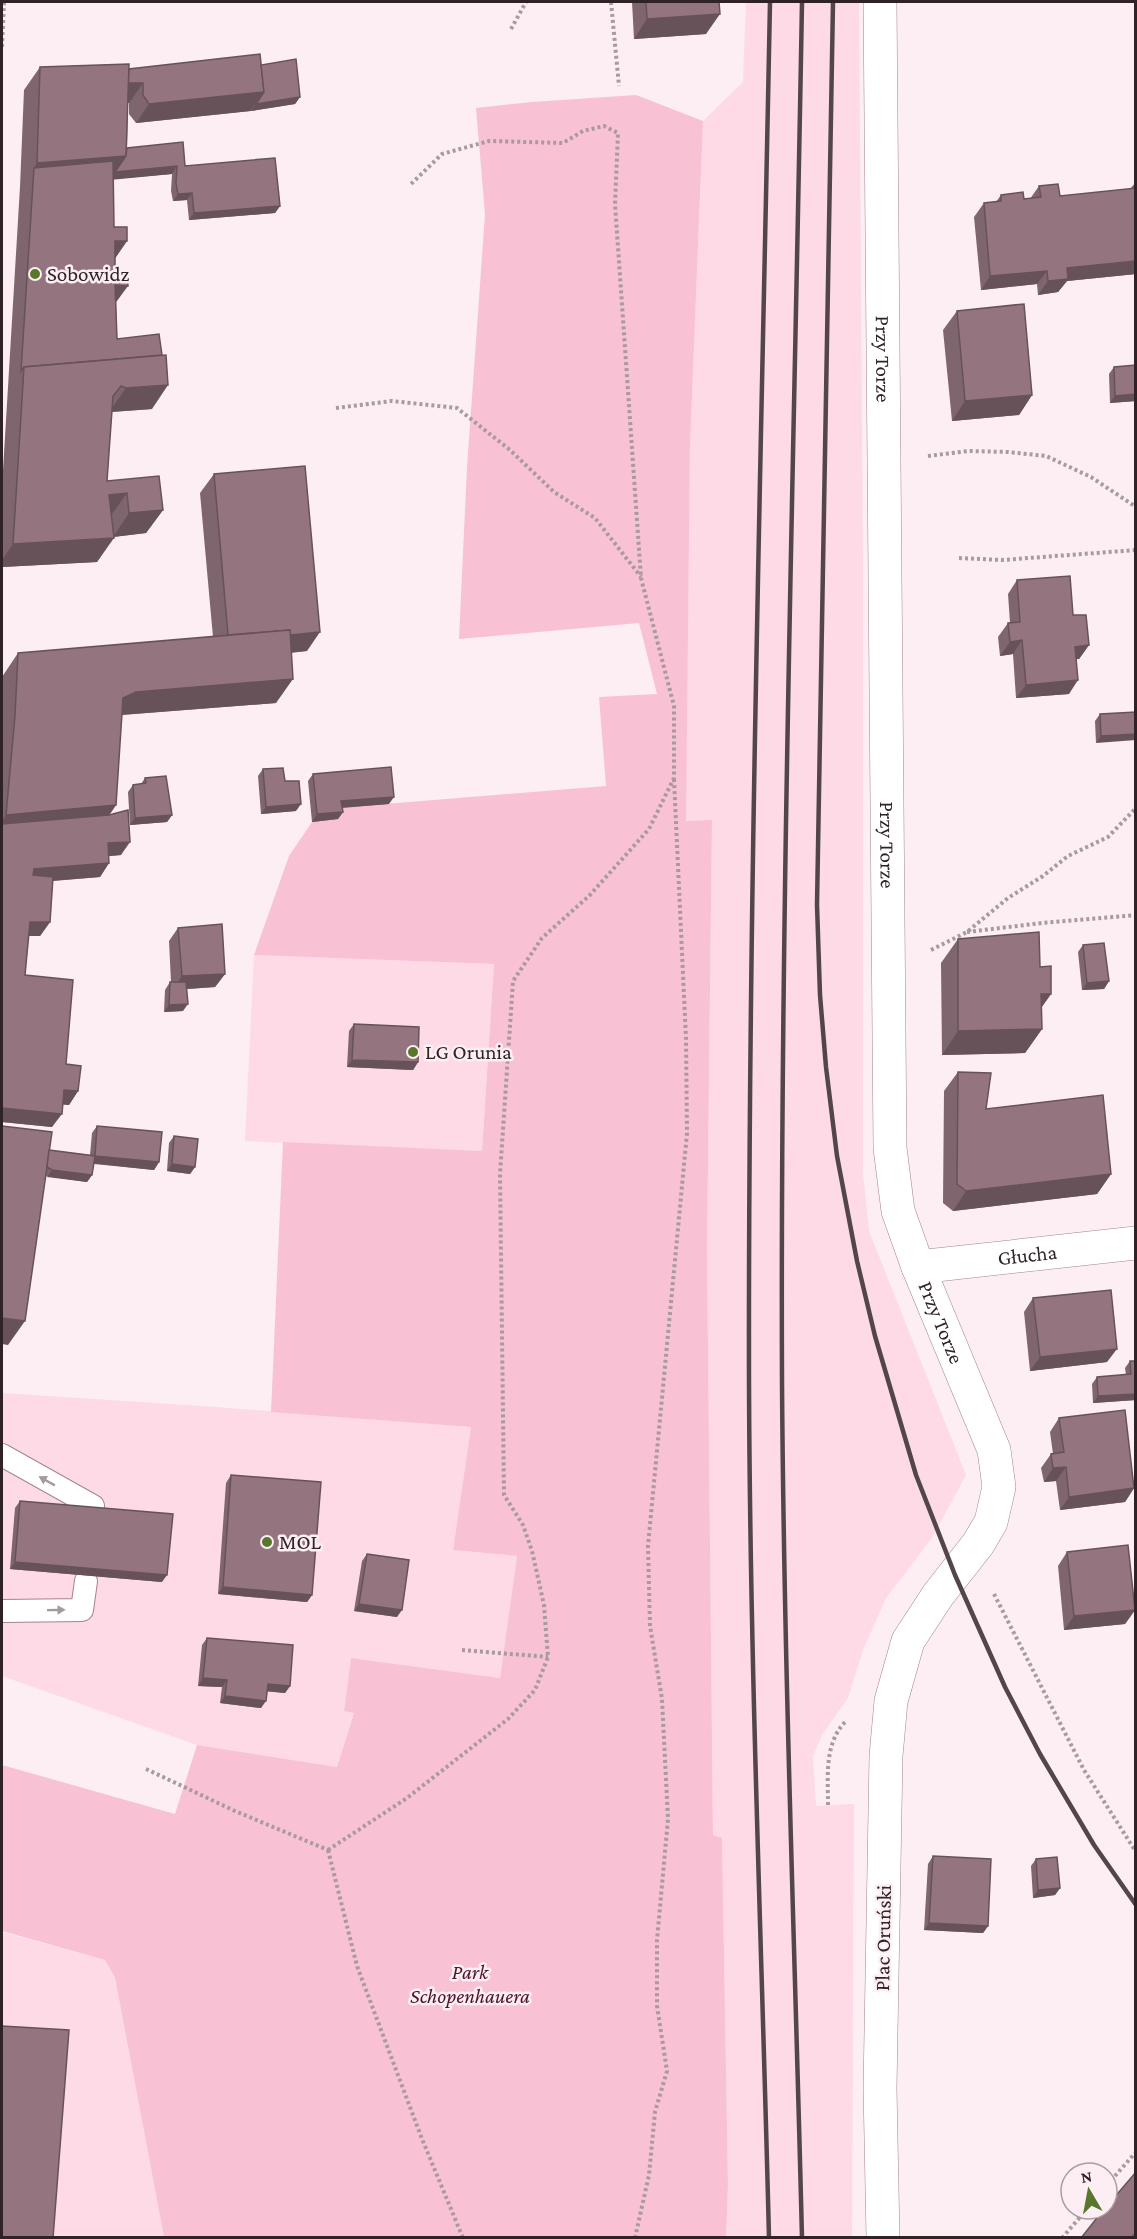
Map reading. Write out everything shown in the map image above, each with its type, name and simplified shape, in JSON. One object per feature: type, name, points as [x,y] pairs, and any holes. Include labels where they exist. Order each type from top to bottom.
[{"type":"street","name":"Przy Torze","points":[[880,2],[890,1148],[898,1211],[918,1267],[994,1450],[999,1487],[991,1522],[978,1544],[908,1641]]},
{"type":"street","name":"Głucha","points":[[918,1267],[1136,1242]]},
{"type":"street","name":"Plac Oruński","points":[[883,2238],[880,2088],[886,1756],[891,1701],[908,1641]]},
{"type":"lane","points":[[2,1455],[93,1506]]},
{"type":"lane","points":[[2,1611],[82,1610],[86,1581]]},
{"type":"path","points":[[2,46],[4,2]]},
{"type":"path","points":[[511,29],[526,2]]},
{"type":"path","points":[[611,2],[619,86]]},
{"type":"path","points":[[409,186],[442,154],[489,141],[563,143],[583,131],[604,126],[618,133],[615,204],[641,578],[674,706],[674,778],[686,1039],[687,1133],[648,1546],[650,1626],[662,1699],[668,1819],[657,1940],[657,2006],[667,2071],[655,2112],[649,2175],[635,2238]]},
{"type":"path","points":[[336,408],[392,401],[457,408],[510,450],[554,492],[595,518],[641,578]]},
{"type":"path","points":[[921,457],[968,451],[1046,456],[1091,477],[1136,507]]},
{"type":"path","points":[[959,558],[1002,560],[1136,550]]},
{"type":"path","points":[[328,1850],[407,1798],[508,1719],[535,1690],[548,1656],[544,1605],[532,1551],[523,1525],[504,1495],[500,1174],[513,981],[542,938],[589,896],[649,829],[674,778]]},
{"type":"path","points":[[930,951],[967,932],[1008,898],[1043,876],[1068,856],[1108,837],[1136,808]]},
{"type":"path","points":[[967,932],[1136,915]]},
{"type":"path","points":[[992,1586],[994,1597],[1084,1770],[1136,1852]]},
{"type":"path","points":[[462,1650],[548,1656]]},
{"type":"path","points":[[828,1805],[828,1764],[831,1747],[837,1730],[851,1717]]},
{"type":"path","points":[[146,1769],[235,1811],[328,1850]]},
{"type":"path","points":[[328,1850],[357,1966],[422,2139],[463,2238]]},
{"type":"path","points":[[1119,2171],[1136,2152]]},
{"type":"path","points":[[1062,2238],[1077,2221]]},
{"type":"shaded area","points":[[746,2],[859,2],[863,559],[863,1174],[869,1231],[966,1475],[932,1538],[886,1598],[863,1650],[848,1698],[822,1735],[813,1756],[816,1806],[854,1804],[852,2237],[726,2237],[728,2185],[722,1838],[713,1835],[707,1250],[712,821],[686,822],[686,778],[690,447],[703,121],[743,82]]},
{"type":"shaded area","points":[[254,955],[494,964],[482,1151],[245,1141]]},
{"type":"shaded area","points":[[2,1393],[471,1427],[453,1550],[517,1556],[500,1678],[351,1658],[344,1710],[354,1712],[337,1767],[197,1745],[2,1676]]},
{"type":"shaded area","points":[[2,1932],[105,1960],[115,1979],[164,2237],[2,2237]]},
{"type":"green space","name":"Park Schopenhauera","points":[[636,95],[703,121],[690,447],[686,821],[712,820],[707,1250],[713,1835],[722,1838],[728,2185],[726,2237],[164,2237],[115,1978],[105,1960],[2,1931],[2,1765],[175,1814],[197,1745],[337,1767],[354,1713],[344,1711],[351,1658],[500,1678],[517,1556],[453,1550],[471,1427],[271,1412],[283,1142],[482,1151],[494,964],[254,955],[289,856],[312,822],[336,808],[606,786],[599,697],[657,694],[639,623],[459,639],[467,467],[485,214],[476,108]]},
{"type":"building","points":[[646,2],[719,2],[720,14],[647,19]]},
{"type":"building","points":[[260,54],[264,92],[149,104],[143,95],[143,83],[128,83],[129,69]]},
{"type":"building","points":[[296,59],[300,97],[256,104],[264,92],[261,65]]},
{"type":"building","points":[[129,64],[126,156],[37,163],[40,67]]},
{"type":"building","points":[[183,142],[185,166],[275,158],[280,206],[194,213],[192,193],[178,194],[177,166],[115,172],[126,156],[127,148]]},
{"type":"building","points":[[113,161],[114,227],[127,227],[127,241],[115,241],[115,273],[127,272],[128,286],[115,285],[117,339],[159,334],[162,355],[24,367],[21,371],[34,168]]},
{"type":"building","points":[[1058,184],[1060,196],[1136,188],[1136,261],[1067,268],[1068,279],[1048,281],[1047,271],[990,276],[984,203],[1001,201],[1001,195],[1023,192],[1024,199],[1041,197],[1039,186]]},
{"type":"building","points":[[1024,304],[1032,395],[965,401],[957,311]]},
{"type":"building","points":[[166,355],[168,385],[126,388],[121,386],[113,396],[107,481],[159,476],[163,510],[129,513],[127,493],[109,495],[114,538],[13,544],[24,367]]},
{"type":"building","points":[[1136,365],[1136,394],[1115,396],[1114,367]]},
{"type":"building","points":[[305,466],[320,632],[290,635],[290,630],[228,635],[214,474]]},
{"type":"building","points":[[1070,576],[1073,615],[1086,615],[1089,645],[1075,647],[1078,680],[1026,685],[1022,640],[1010,642],[1008,623],[1020,622],[1017,580]]},
{"type":"building","points":[[290,630],[293,679],[136,692],[123,698],[116,805],[6,815],[18,653]]},
{"type":"building","points":[[1136,712],[1136,734],[1101,736],[1100,714]]},
{"type":"building","points":[[391,767],[394,797],[341,801],[343,812],[317,814],[313,774]]},
{"type":"building","points":[[283,768],[285,781],[299,781],[301,804],[266,807],[263,769]]},
{"type":"building","points":[[166,776],[172,815],[135,818],[133,785],[146,783],[145,778]]},
{"type":"building","points":[[128,810],[130,842],[108,843],[109,863],[34,869],[33,875],[53,877],[50,922],[30,922],[25,975],[73,980],[66,1064],[81,1066],[78,1091],[64,1090],[62,1114],[2,1108],[2,824],[109,815]]},
{"type":"building","points":[[222,924],[225,974],[182,976],[178,928]]},
{"type":"building","points":[[1039,932],[1040,967],[1051,966],[1051,994],[1041,994],[1042,1029],[958,1031],[958,939]]},
{"type":"building","points":[[1104,943],[1109,981],[1087,983],[1083,945]]},
{"type":"building","points":[[170,982],[186,982],[188,1004],[169,1005]]},
{"type":"building","points":[[354,1024],[419,1027],[418,1062],[352,1060]]},
{"type":"building","points":[[958,1072],[991,1073],[986,1109],[1103,1095],[1111,1174],[966,1191],[957,1184]]},
{"type":"building","points":[[2,1126],[52,1132],[25,1321],[2,1318]]},
{"type":"building","points":[[97,1126],[162,1132],[159,1162],[95,1156]]},
{"type":"building","points":[[174,1136],[198,1139],[195,1167],[172,1164]]},
{"type":"building","points":[[49,1150],[95,1156],[92,1175],[52,1170],[47,1167]]},
{"type":"building","points":[[1111,1290],[1117,1349],[1040,1357],[1033,1298]]},
{"type":"building","points":[[1130,1361],[1136,1361],[1136,1394],[1098,1396],[1097,1377],[1131,1374]]},
{"type":"building","points":[[1125,1410],[1134,1488],[1069,1497],[1066,1467],[1053,1468],[1051,1454],[1064,1452],[1059,1418]]},
{"type":"building","name":"MOL","points":[[231,1475],[321,1482],[312,1595],[223,1587]]},
{"type":"building","points":[[20,1501],[173,1514],[167,1575],[15,1562]]},
{"type":"building","points":[[1128,1545],[1135,1610],[1074,1616],[1067,1552]]},
{"type":"building","points":[[367,1554],[409,1560],[402,1610],[359,1604]]},
{"type":"building","points":[[207,1638],[293,1645],[290,1686],[268,1684],[266,1701],[225,1696],[227,1680],[203,1678]]},
{"type":"building","points":[[933,1856],[991,1859],[988,1926],[929,1923]]},
{"type":"building","points":[[1057,1857],[1060,1888],[1038,1890],[1036,1859]]},
{"type":"building","points":[[2,2026],[69,2030],[53,2238],[2,2238]]},
{"type":"building","points":[[1136,2172],[1136,2232],[1131,2238],[1081,2238],[1094,2221],[1119,2221],[1119,2192]]},
{"type":"railway","points":[[769,2238],[754,1704],[750,1491],[749,1211],[753,865],[770,2]]},
{"type":"railway","points":[[802,2],[785,865],[782,1211],[785,1597],[802,2238]]},
{"type":"railway","points":[[833,2],[817,905],[820,995],[837,1156],[857,1261],[875,1336],[916,1475],[955,1575],[1005,1687],[1040,1754],[1094,1845],[1136,1905]]},
{"type":"place","name":"Sobowidz","points":[[35,274]]},
{"type":"place","name":"LG Orunia","points":[[413,1052]]},
{"type":"place","name":"MOL","points":[[267,1542]]}]
